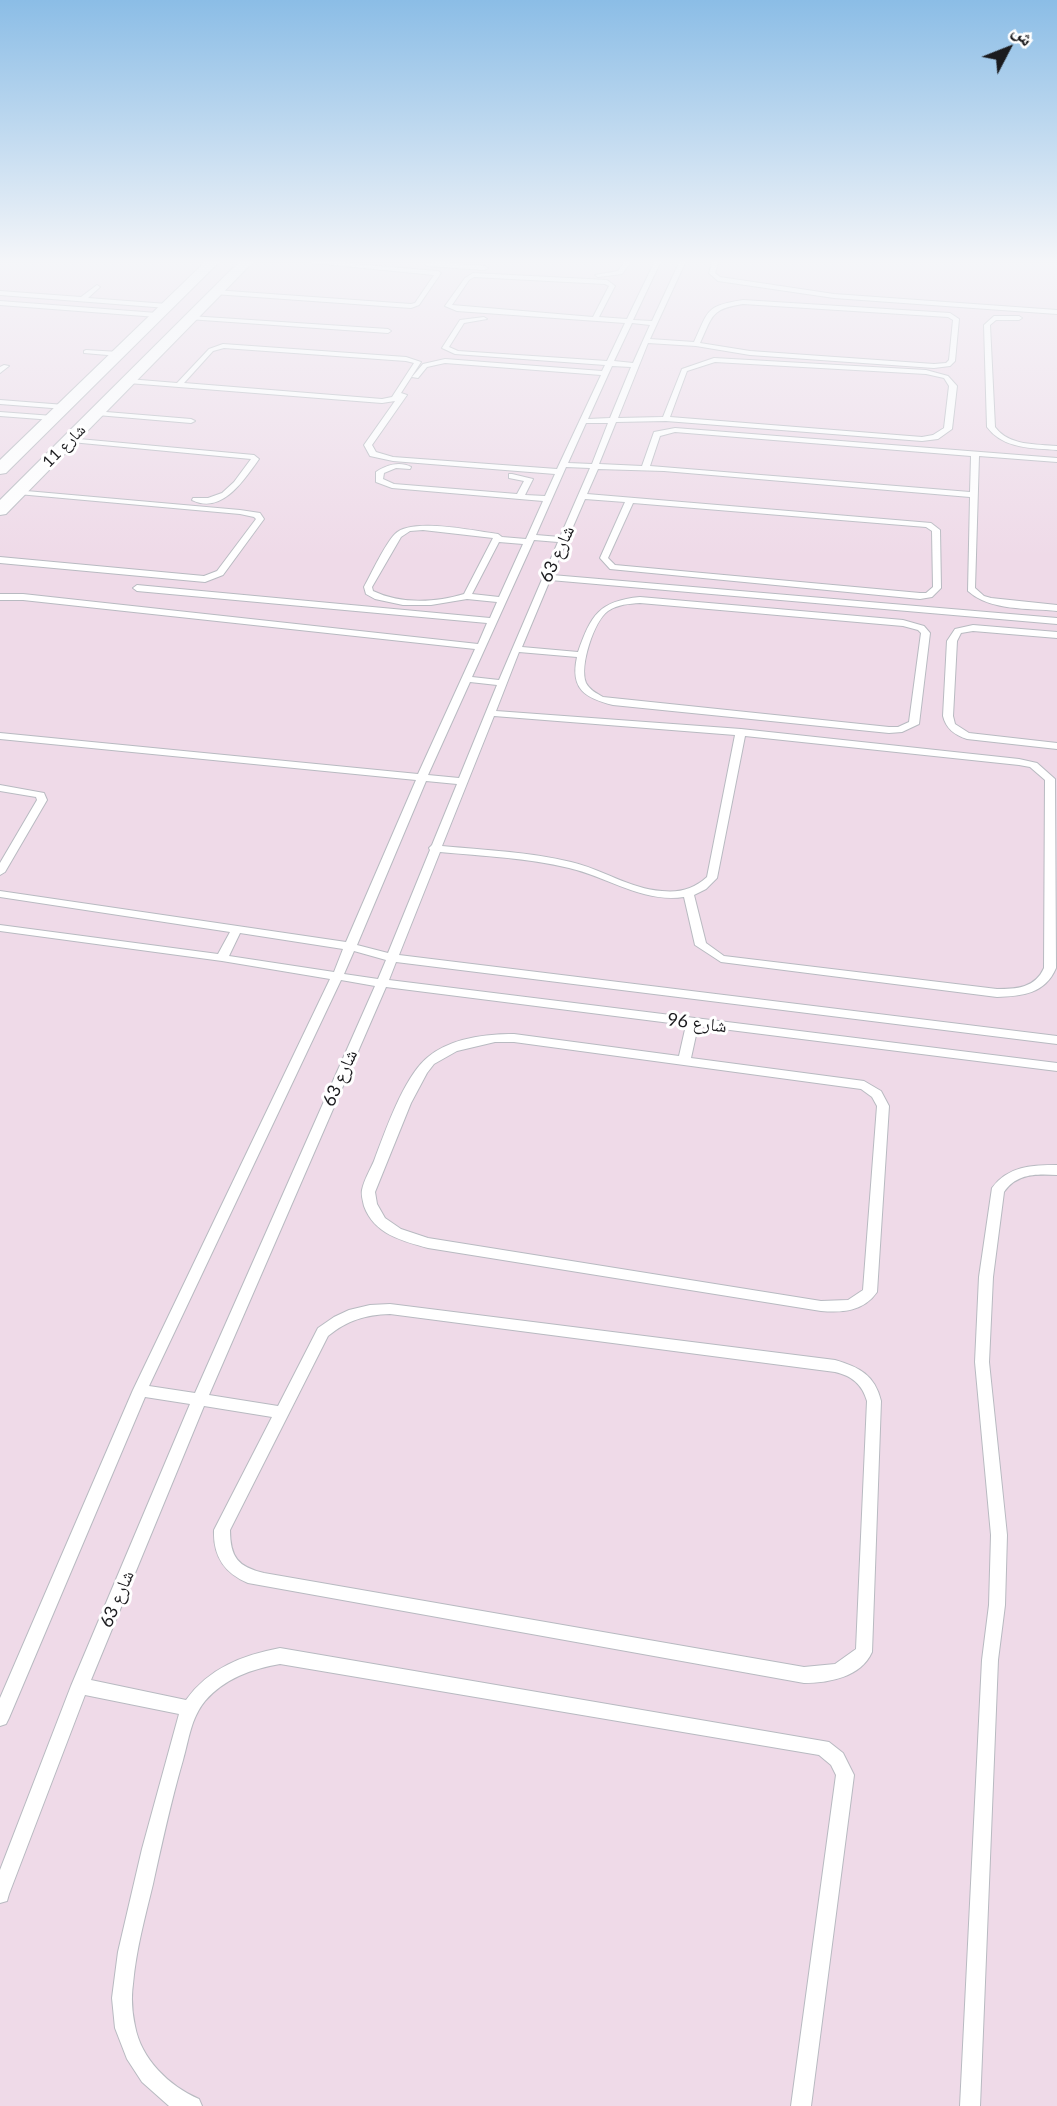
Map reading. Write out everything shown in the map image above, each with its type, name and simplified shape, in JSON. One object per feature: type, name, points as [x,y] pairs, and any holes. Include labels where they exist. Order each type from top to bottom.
[{"type":"street","name":"شارع 11","points":[[2,465],[112,361]]},
{"type":"street","name":"شارع 11","points":[[0,510],[147,361]]},
{"type":"lane","points":[[179,385],[201,361]]},
{"type":"lane","points":[[128,381],[389,401],[396,396],[418,362],[415,361]]},
{"type":"lane","points":[[443,361],[430,363],[423,368],[368,445],[373,454],[393,459],[562,469],[645,468],[974,495]]},
{"type":"lane","points":[[451,361],[607,368],[635,365]]},
{"type":"lane","points":[[540,361],[607,368]]},
{"type":"lane","name":"شارع 63","points":[[0,1718],[140,1390],[338,975],[422,777],[610,361]]},
{"type":"lane","name":"شارع 63","points":[[0,1894],[80,1686],[200,1398],[382,983],[461,781],[637,361]]},
{"type":"lane","points":[[666,418],[684,370],[710,361]]},
{"type":"lane","points":[[584,421],[666,418],[922,439],[935,437],[948,429],[953,386],[946,377],[926,372],[737,361]]},
{"type":"lane","points":[[875,361],[939,366],[951,361]]},
{"type":"lane","points":[[988,361],[990,427],[993,432],[1016,443],[1057,448]]},
{"type":"lane","points":[[0,402],[65,407]]},
{"type":"lane","points":[[97,412],[191,421]]},
{"type":"lane","points":[[0,414],[53,418]]},
{"type":"lane","points":[[645,468],[657,434],[675,430],[1057,460]]},
{"type":"lane","points":[[22,489],[212,501],[224,497],[255,459],[250,454],[71,440]]},
{"type":"lane","points":[[975,453],[971,584],[974,594],[1001,603],[1057,608]]},
{"type":"lane","points":[[520,496],[529,480],[527,477],[395,466],[386,468],[377,476],[379,480],[392,486],[549,499]]},
{"type":"lane","points":[[0,559],[205,579],[220,573],[260,519],[257,515],[240,512],[22,489]]},
{"type":"lane","points":[[582,496],[630,500],[928,525],[936,530],[937,588],[929,595],[920,596],[613,567],[604,558],[630,500]]},
{"type":"lane","points":[[498,539],[498,536],[492,534],[408,529],[398,535],[368,587],[375,596],[406,601],[444,603],[467,596],[502,600]]},
{"type":"lane","points":[[498,539],[563,540]]},
{"type":"lane","points":[[467,596],[498,539]]},
{"type":"lane","points":[[546,577],[1057,621]]},
{"type":"lane","points":[[137,588],[493,621]]},
{"type":"lane","points":[[0,597],[23,597],[481,647]]},
{"type":"lane","points":[[628,601],[903,622],[913,624],[926,633],[916,719],[908,728],[899,730],[600,700],[589,696],[580,681],[580,655],[594,622],[602,611],[628,601]]},
{"type":"lane","points":[[1057,635],[981,628],[958,631],[952,641],[948,716],[949,723],[967,736],[1057,746]]},
{"type":"lane","points":[[516,649],[580,655]]},
{"type":"lane","points":[[467,679],[504,683]]},
{"type":"lane","points":[[491,713],[741,732],[1019,762],[1043,771],[1049,779],[1050,968],[1047,977],[1028,990],[997,993],[735,963],[721,959],[701,945],[688,893]]},
{"type":"lane","points":[[435,848],[569,864],[641,892],[665,895],[688,893],[703,888],[712,878],[741,732]]},
{"type":"lane","points":[[0,736],[461,781]]},
{"type":"lane","points":[[0,789],[34,792],[40,795],[42,800],[0,872]]},
{"type":"lane","name":"شارع 96","points":[[0,894],[349,946],[392,958],[1057,1040]]},
{"type":"lane","points":[[0,929],[338,975]]},
{"type":"lane","points":[[222,958],[237,929]]},
{"type":"lane","name":"شارع 96","points":[[338,975],[382,983],[1057,1067]]},
{"type":"lane","points":[[684,1061],[693,1022]]},
{"type":"lane","points":[[514,1038],[684,1061],[846,1081],[864,1085],[877,1094],[883,1106],[870,1292],[859,1304],[841,1308],[821,1306],[428,1243],[389,1230],[376,1219],[369,1206],[368,1192],[419,1072],[443,1052],[477,1040],[514,1038]]},
{"type":"lane","points":[[970,2106],[990,1660],[997,1605],[999,1535],[982,1362],[986,1277],[997,1191],[1002,1182],[1024,1171],[1057,1170]]},
{"type":"lane","points":[[365,1310],[415,1311],[850,1370],[864,1377],[872,1389],[874,1401],[864,1652],[853,1664],[839,1673],[804,1675],[248,1577],[234,1570],[225,1558],[221,1544],[222,1530],[280,1412],[323,1332],[341,1318],[365,1310]]},
{"type":"lane","points":[[140,1390],[280,1412]]},
{"type":"lane","points":[[192,2106],[159,2086],[138,2060],[125,2029],[122,1995],[161,1804],[189,1708],[213,1682],[229,1671],[245,1664],[280,1656],[822,1748],[837,1759],[845,1775],[801,2106]]},
{"type":"lane","points":[[80,1686],[189,1708]]},
{"type":"shaded area","points":[[0,361],[1057,361],[1057,2106],[0,2106]]}]
